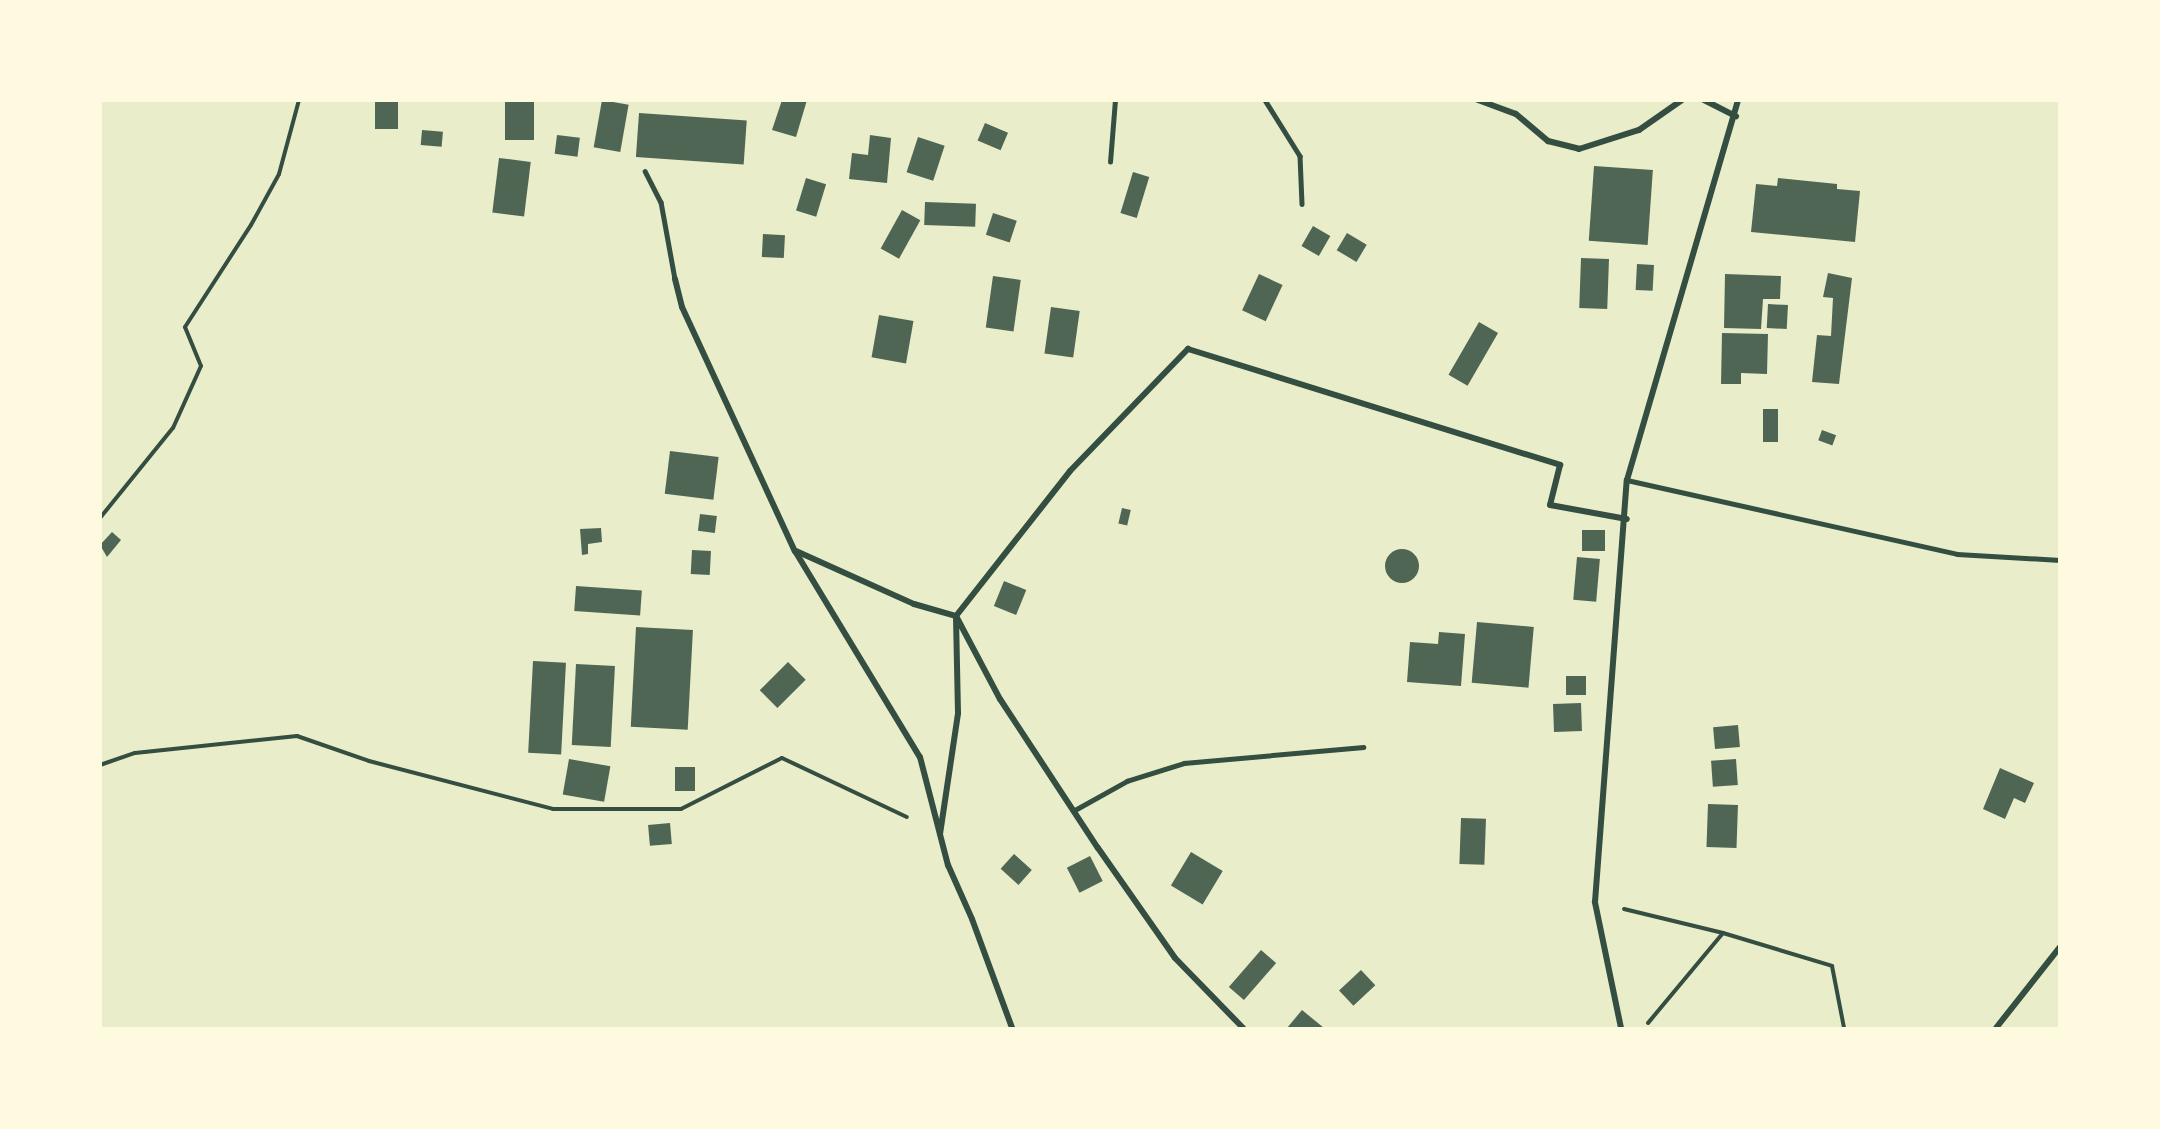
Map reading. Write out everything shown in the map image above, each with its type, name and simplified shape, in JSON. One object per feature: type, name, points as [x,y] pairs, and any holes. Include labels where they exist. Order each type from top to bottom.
[{"type":"street","points":[[1478,100],[1516,114],[1548,141],[1579,149],[1639,130],[1682,100]]},
{"type":"street","points":[[1704,100],[1736,116]]},
{"type":"street","points":[[1621,1029],[1595,902],[1627,519],[1627,480],[1736,116],[1738,100]]},
{"type":"street","points":[[675,279],[682,307],[795,551],[920,757],[948,865],[972,919],[1012,1029]]},
{"type":"street","points":[[940,834],[958,713],[956,616],[1070,471],[1188,350],[1560,465],[1550,505],[1627,519]]},
{"type":"street","points":[[795,551],[914,604],[956,616],[1000,699],[1073,811],[1175,958],[1243,1029]]},
{"type":"street","points":[[1996,1029],[2060,947]]},
{"type":"lane","points":[[1110,162],[1115,100]]},
{"type":"lane","points":[[1265,100],[1300,156],[1302,204]]},
{"type":"lane","points":[[645,171],[661,202],[675,279]]},
{"type":"lane","points":[[1627,480],[1957,554],[2060,560]]},
{"type":"lane","points":[[1073,811],[1127,781],[1184,763],[1363,747]]},
{"type":"path","points":[[100,518],[173,428],[201,366],[185,327],[251,225],[279,174],[299,100]]},
{"type":"path","points":[[100,765],[135,753],[297,736],[369,760],[553,809],[681,809],[782,758],[852,788],[940,834]]},
{"type":"path","points":[[1595,902],[1723,933],[1832,966],[1844,1029]]},
{"type":"path","points":[[1643,1029],[1723,933]]},
{"type":"building","points":[[375,100],[398,100],[398,129],[375,129]]},
{"type":"building","points":[[505,100],[534,100],[534,140],[505,140]]},
{"type":"building","points":[[602,100],[629,105],[620,152],[594,147]]},
{"type":"building","points":[[782,100],[807,100],[796,137],[772,130]]},
{"type":"building","points":[[639,113],[747,121],[744,164],[636,157]]},
{"type":"building","points":[[985,123],[1008,133],[1001,150],[978,140]]},
{"type":"building","points":[[422,130],[443,132],[442,147],[421,145]]},
{"type":"building","points":[[557,135],[580,138],[578,157],[555,154]]},
{"type":"building","points":[[870,135],[891,138],[887,183],[849,179],[852,153],[868,155]]},
{"type":"building","points":[[918,137],[945,146],[933,181],[907,172]]},
{"type":"building","points":[[499,158],[531,162],[524,216],[492,213]]},
{"type":"building","points":[[1594,166],[1653,170],[1648,245],[1589,241]]},
{"type":"building","points":[[1133,172],[1149,177],[1137,218],[1120,213]]},
{"type":"building","points":[[806,178],[826,184],[816,217],[796,211]]},
{"type":"building","points":[[1778,178],[1837,184],[1837,189],[1860,191],[1855,242],[1751,232],[1756,184],[1777,186]]},
{"type":"building","points":[[925,202],[976,204],[975,227],[924,225]]},
{"type":"building","points":[[902,210],[920,220],[899,259],[881,248]]},
{"type":"building","points":[[993,213],[1017,221],[1010,243],[986,235]]},
{"type":"building","points":[[1313,226],[1330,236],[1319,256],[1302,246]]},
{"type":"building","points":[[1347,233],[1367,245],[1356,262],[1337,250]]},
{"type":"building","points":[[763,234],[785,235],[784,258],[762,257]]},
{"type":"building","points":[[1581,258],[1609,259],[1607,309],[1579,308]]},
{"type":"building","points":[[1637,264],[1654,265],[1653,291],[1636,290]]},
{"type":"building","points":[[1828,273],[1852,278],[1839,384],[1812,382],[1817,335],[1831,336],[1833,298],[1823,297]]},
{"type":"building","points":[[1259,274],[1283,285],[1266,321],[1242,310]]},
{"type":"building","points":[[1725,274],[1781,276],[1780,299],[1763,299],[1761,329],[1724,328]]},
{"type":"building","points":[[993,276],[1021,280],[1013,331],[986,327]]},
{"type":"building","points":[[1768,304],[1788,305],[1787,329],[1767,328]]},
{"type":"building","points":[[1051,307],[1080,311],[1073,358],[1044,354]]},
{"type":"building","points":[[879,315],[913,321],[906,363],[872,357]]},
{"type":"building","points":[[1479,322],[1498,333],[1468,386],[1448,375]]},
{"type":"building","points":[[1722,333],[1768,334],[1767,374],[1741,373],[1741,384],[1721,384]]},
{"type":"building","points":[[1763,409],[1778,409],[1778,442],[1763,442]]},
{"type":"building","points":[[1822,430],[1836,435],[1832,445],[1818,440]]},
{"type":"building","points":[[670,451],[719,457],[713,500],[665,494]]},
{"type":"building","points":[[1122,508],[1131,510],[1127,526],[1118,524]]},
{"type":"building","points":[[700,514],[717,516],[715,533],[698,531]]},
{"type":"building","points":[[601,528],[602,542],[588,544],[588,554],[582,555],[580,529]]},
{"type":"building","points":[[1582,530],[1605,530],[1605,551],[1582,551]]},
{"type":"building","points":[[112,532],[121,540],[107,557],[100,545]]},
{"type":"building","points":[[1402,549],[1414,554],[1419,566],[1414,578],[1402,583],[1390,578],[1385,566],[1390,554]]},
{"type":"building","points":[[692,550],[711,551],[710,575],[691,574]]},
{"type":"building","points":[[1577,557],[1600,559],[1596,602],[1573,600]]},
{"type":"building","points":[[1004,581],[1026,590],[1016,615],[994,606]]},
{"type":"building","points":[[576,586],[642,591],[640,616],[574,611]]},
{"type":"building","points":[[1477,622],[1534,627],[1528,688],[1472,683]]},
{"type":"building","points":[[636,627],[693,630],[688,730],[631,727]]},
{"type":"building","points":[[1439,632],[1465,634],[1461,686],[1407,682],[1410,642],[1438,644]]},
{"type":"building","points":[[533,661],[566,663],[561,755],[528,753]]},
{"type":"building","points":[[788,662],[806,680],[777,708],[760,690]]},
{"type":"building","points":[[576,664],[615,666],[611,747],[572,745]]},
{"type":"building","points":[[1566,676],[1586,676],[1586,695],[1566,695]]},
{"type":"building","points":[[1581,703],[1582,731],[1554,732],[1553,704]]},
{"type":"building","points":[[1738,725],[1740,747],[1715,749],[1713,727]]},
{"type":"building","points":[[569,759],[610,766],[604,802],[563,794]]},
{"type":"building","points":[[1736,759],[1738,785],[1713,787],[1711,761]]},
{"type":"building","points":[[675,767],[695,767],[695,791],[675,791]]},
{"type":"building","points":[[2000,768],[2034,783],[2025,803],[2014,798],[2005,819],[1983,809]]},
{"type":"building","points":[[1708,804],[1738,805],[1736,848],[1706,847]]},
{"type":"building","points":[[1461,818],[1486,819],[1484,865],[1459,864]]},
{"type":"building","points":[[670,823],[672,844],[650,846],[648,825]]},
{"type":"building","points":[[1191,852],[1223,871],[1203,904],[1171,885]]},
{"type":"building","points":[[1014,854],[1032,870],[1018,885],[1001,869]]},
{"type":"building","points":[[1090,856],[1103,881],[1080,893],[1067,868]]},
{"type":"building","points":[[1261,950],[1276,963],[1244,1000],[1229,987]]},
{"type":"building","points":[[1361,970],[1375,985],[1353,1006],[1339,990]]},
{"type":"building","points":[[1302,1010],[1324,1028],[1287,1028]]}]
